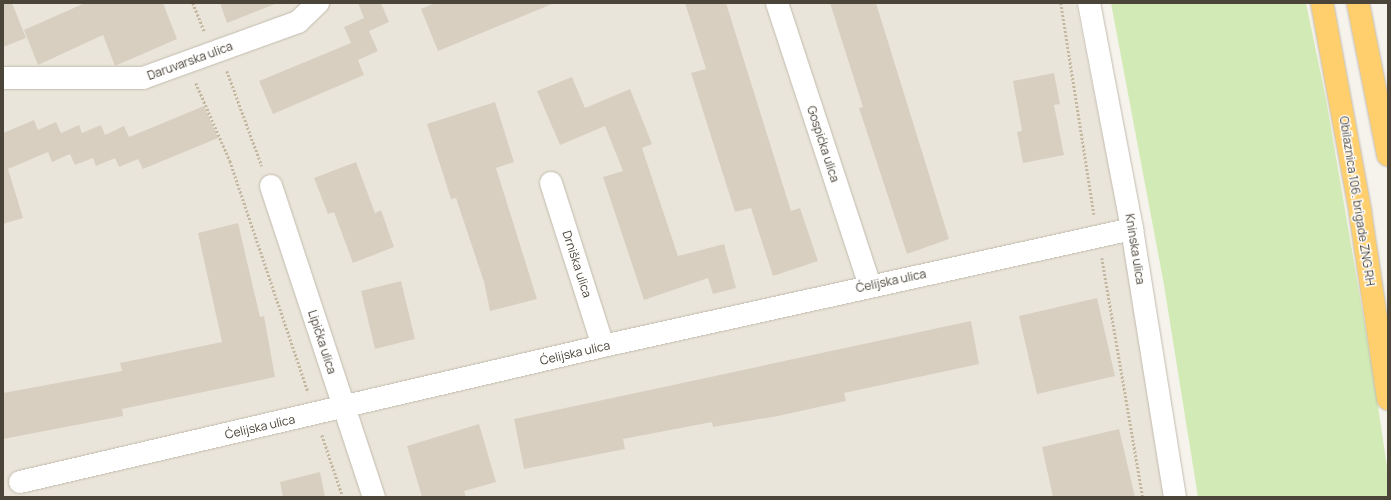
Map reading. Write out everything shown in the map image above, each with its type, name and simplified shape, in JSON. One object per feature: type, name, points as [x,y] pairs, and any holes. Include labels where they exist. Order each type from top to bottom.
[{"type":"highway","name":"Obilaznica 106. brigade ZNG RH","points":[[1322,3],[1360,211],[1388,399]]},
{"type":"highway","points":[[1358,3],[1388,155]]},
{"type":"street","name":"Daruvarska ulica","points":[[3,78],[143,78],[298,22],[318,3]]},
{"type":"street","name":"Gospićka ulica","points":[[777,3],[870,286]]},
{"type":"street","name":"Kninska ulica","points":[[1089,3],[1132,229],[1175,497]]},
{"type":"street","name":"Drniška ulica","points":[[551,182],[603,346]]},
{"type":"street","name":"Lipička ulica","points":[[271,186],[374,497]]},
{"type":"street","name":"Ćelijska ulica","points":[[20,482],[603,346],[1132,229]]},
{"type":"path","points":[[227,63],[228,78],[271,186]]},
{"type":"path","points":[[194,79],[230,160],[343,497]]},
{"type":"shaded area","points":[[3,3],[1076,3],[1118,213],[1166,497],[3,497]]},
{"type":"green space","points":[[1111,3],[1306,3],[1326,99],[1374,379],[1388,474],[1388,497],[1198,497],[1164,285]]},
{"type":"building","points":[[3,3],[12,3],[26,38],[3,47]]},
{"type":"building","points":[[85,3],[163,3],[177,39],[115,66],[103,35],[38,65],[24,30]]},
{"type":"building","points":[[220,3],[275,3],[275,4],[227,23]]},
{"type":"building","points":[[358,3],[381,3],[389,22],[369,31],[378,51],[358,60],[364,75],[273,114],[259,81],[351,43],[344,27],[364,18]]},
{"type":"building","points":[[435,3],[552,4],[438,51],[421,9]]},
{"type":"building","points":[[685,3],[726,3],[791,211],[800,208],[818,261],[773,276],[751,208],[735,212],[691,73],[706,69]]},
{"type":"building","points":[[830,3],[876,3],[949,239],[907,254],[859,108],[863,107]]},
{"type":"building","points":[[1054,73],[1060,104],[1054,105],[1064,155],[1023,163],[1017,132],[1022,131],[1013,81]]},
{"type":"building","points":[[572,77],[585,108],[630,89],[652,144],[642,148],[678,256],[724,244],[736,288],[713,294],[708,278],[644,300],[603,177],[623,171],[605,126],[560,145],[537,91]]},
{"type":"building","points":[[495,102],[514,162],[496,168],[537,299],[490,311],[484,282],[456,198],[451,199],[427,124]]},
{"type":"building","points":[[204,106],[218,138],[143,169],[138,159],[119,167],[115,158],[96,166],[93,158],[75,165],[70,154],[52,162],[48,152],[8,169],[23,218],[3,224],[3,133],[34,120],[38,130],[56,122],[61,133],[79,125],[82,133],[101,125],[105,135],[124,126],[129,137]]},
{"type":"building","points":[[356,162],[375,213],[381,210],[394,247],[353,263],[334,212],[328,214],[314,178]]},
{"type":"building","points":[[238,223],[260,317],[264,316],[275,377],[122,409],[123,416],[3,439],[3,393],[122,371],[120,363],[222,342],[198,233]]},
{"type":"building","points":[[401,281],[415,339],[375,349],[361,291]]},
{"type":"building","points":[[1097,298],[1115,376],[1037,394],[1019,316]]},
{"type":"building","points":[[971,321],[979,364],[844,393],[846,401],[778,416],[713,427],[712,422],[623,439],[625,449],[524,469],[514,419]]},
{"type":"building","points":[[479,424],[496,482],[464,491],[466,497],[422,497],[407,446]]},
{"type":"building","points":[[1119,429],[1135,497],[1053,497],[1042,447]]},
{"type":"building","points":[[320,472],[325,497],[283,497],[280,482]]}]
